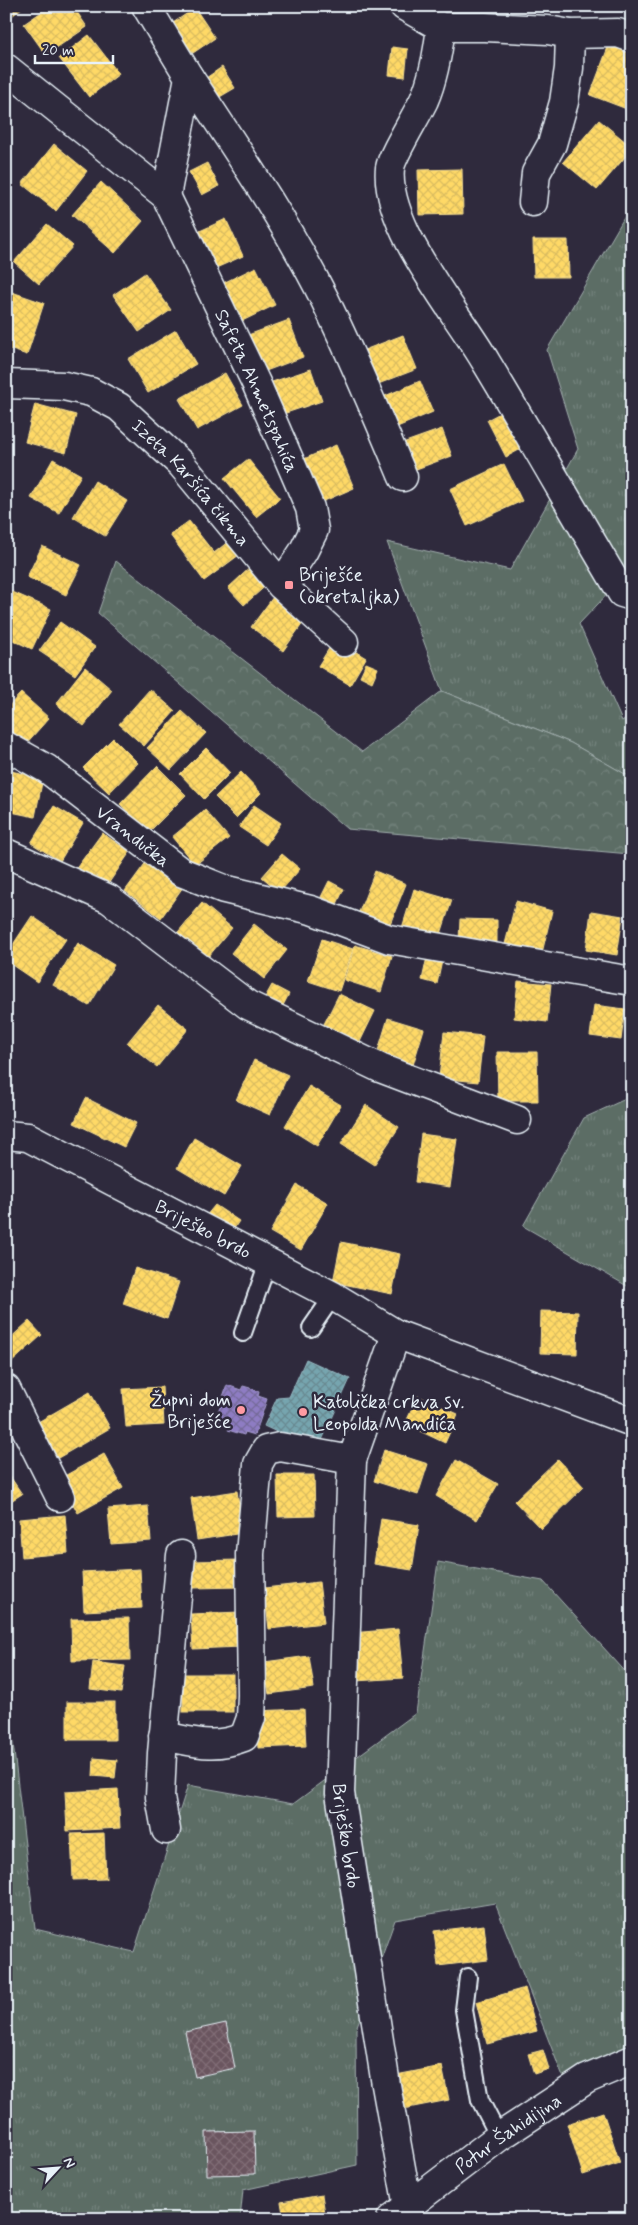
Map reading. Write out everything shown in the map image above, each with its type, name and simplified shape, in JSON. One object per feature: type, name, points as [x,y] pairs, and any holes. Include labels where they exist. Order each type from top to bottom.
[{"type":"street","points":[[146,6],[189,77],[271,203],[324,299],[363,383],[403,477]]},
{"type":"street","points":[[404,6],[441,27],[548,30],[570,34],[618,33],[632,38]]},
{"type":"street","points":[[441,27],[438,57],[424,99],[390,167],[392,190],[397,210],[412,247],[486,361],[561,493],[622,593],[632,596]]},
{"type":"street","points":[[533,202],[536,173],[552,144],[564,102],[569,68],[570,34]]},
{"type":"street","name":"Safeta Ahmetspahića","points":[[6,68],[166,196],[256,383],[310,508],[314,530],[303,552],[281,585]]},
{"type":"street","points":[[166,196],[189,77]]},
{"type":"street","name":"Izeta Karšića čikma","points":[[6,384],[64,386],[91,392],[119,407],[181,464],[281,585],[344,642]]},
{"type":"street","name":"Vrandučka","points":[[6,746],[47,769],[182,872],[224,889],[311,910],[389,939],[632,981]]},
{"type":"street","points":[[6,853],[109,899],[248,1006],[380,1068],[516,1120]]},
{"type":"street","name":"Briješko brdo","points":[[6,1135],[28,1138],[333,1296],[396,1334],[632,1422]]},
{"type":"street","name":"Briješko brdo","points":[[396,1334],[352,1460],[340,1793],[386,2085],[400,2213]]},
{"type":"street","points":[[6,1389],[60,1497]]},
{"type":"street","points":[[163,1736],[210,1745],[228,1743],[244,1737],[250,1718],[252,1696],[250,1554],[258,1464],[266,1450],[280,1447],[352,1460]]},
{"type":"street","points":[[166,1830],[160,1797],[163,1736],[181,1554]]},
{"type":"street","name":"Potur Šahidijina","points":[[400,2213],[499,2137],[587,2079],[632,2060]]},
{"type":"lane","points":[[243,1333],[268,1262]]},
{"type":"lane","points":[[311,1328],[333,1296]]},
{"type":"lane","points":[[468,1977],[464,2010],[480,2100],[499,2137]]},
{"type":"green space","points":[[632,204],[632,568],[579,624],[622,721],[632,714],[632,778],[571,743],[442,691],[387,542],[510,570],[578,449],[547,350]]},
{"type":"green space","points":[[116,561],[362,752],[442,691],[571,743],[632,778],[632,860],[630,854],[347,829],[98,613]]},
{"type":"green space","points":[[632,1096],[632,1282],[627,1286],[523,1226],[584,1118]]},
{"type":"green space","points":[[438,1562],[543,1581],[632,1679],[632,2047],[568,2090],[495,1903],[395,1920],[356,2029],[357,2165],[243,2190],[240,2219],[6,2219],[6,1684],[35,1929],[134,1952],[188,1785],[293,1804],[416,1713]]},
{"type":"building: Homes","points":[[6,6],[24,6],[6,21]]},
{"type":"building: Homes","points":[[50,6],[73,6],[87,27],[46,55],[24,24]]},
{"type":"building: Homes","points":[[195,8],[215,38],[193,53],[173,23]]},
{"type":"building: Homes","points":[[89,35],[119,74],[89,97],[59,58]]},
{"type":"building: Homes","points":[[610,42],[632,50],[632,111],[590,95]]},
{"type":"building: Homes","points":[[392,47],[408,49],[405,77],[389,75]]},
{"type":"building: Homes","points":[[222,67],[235,88],[218,98],[206,78]]},
{"type":"building: Homes","points":[[599,120],[632,147],[632,149],[597,190],[563,162]]},
{"type":"building: Homes","points":[[54,144],[87,171],[56,211],[22,184]]},
{"type":"building: Homes","points":[[207,163],[219,186],[202,195],[189,172]]},
{"type":"building: Homes","points":[[462,169],[463,214],[419,215],[418,170]]},
{"type":"building: Homes","points":[[101,182],[143,221],[115,253],[72,215]]},
{"type":"building: Homes","points":[[226,219],[243,256],[207,272],[191,235]]},
{"type":"building: Homes","points":[[47,224],[73,246],[39,284],[14,262]]},
{"type":"building: Homes","points":[[533,240],[568,240],[569,277],[534,277]]},
{"type":"building: Homes","points":[[256,267],[275,305],[236,324],[217,286]]},
{"type":"building: Homes","points":[[145,273],[171,310],[139,332],[113,295]]},
{"type":"building: Homes","points":[[6,290],[44,303],[27,355],[6,348]]},
{"type":"building: Homes","points":[[289,320],[303,357],[263,372],[248,335]]},
{"type":"building: Homes","points":[[176,330],[196,364],[148,393],[128,359]]},
{"type":"building: Homes","points":[[403,335],[417,369],[373,386],[359,352]]},
{"type":"building: Homes","points":[[311,369],[322,401],[280,415],[269,383]]},
{"type":"building: Homes","points":[[225,373],[243,405],[197,430],[179,399]]},
{"type":"building: Homes","points":[[420,381],[433,412],[390,430],[378,399]]},
{"type":"building: Homes","points":[[35,404],[76,415],[66,453],[25,442]]},
{"type":"building: Homes","points":[[502,412],[521,449],[506,457],[487,420]]},
{"type":"building: Homes","points":[[442,429],[452,456],[408,472],[397,445]]},
{"type":"building: Homes","points":[[336,445],[354,488],[315,505],[297,462]]},
{"type":"building: Homes","points":[[53,459],[81,475],[59,513],[31,498]]},
{"type":"building: Homes","points":[[248,459],[280,498],[256,517],[224,478]]},
{"type":"building: Homes","points":[[504,464],[522,501],[467,526],[450,489]]},
{"type":"building: Homes","points":[[95,481],[127,501],[105,536],[73,517]]},
{"type":"building: Homes","points":[[189,521],[214,553],[229,541],[239,555],[204,581],[170,535]]},
{"type":"building: Homes","points":[[42,546],[81,565],[66,595],[27,577]]},
{"type":"building: Homes","points":[[254,564],[270,582],[244,605],[228,588]]},
{"type":"building: Homes","points":[[8,590],[51,609],[32,649],[6,637],[6,594]]},
{"type":"building: Homes","points":[[276,593],[308,616],[283,651],[251,627]]},
{"type":"building: Homes","points":[[60,622],[95,647],[75,675],[39,651]]},
{"type":"building: Homes","points":[[335,639],[366,658],[350,685],[318,666]]},
{"type":"building: Homes","points":[[366,663],[378,668],[372,682],[360,676]]},
{"type":"building: Homes","points":[[85,667],[112,690],[84,726],[56,704]]},
{"type":"building: Homes","points":[[150,689],[175,711],[144,746],[119,724]]},
{"type":"building: Homes","points":[[21,693],[49,718],[23,747],[6,732],[6,709]]},
{"type":"building: Homes","points":[[182,711],[206,733],[171,770],[147,748]]},
{"type":"building: Homes","points":[[113,738],[138,763],[109,793],[83,768]]},
{"type":"building: Homes","points":[[206,748],[230,773],[204,799],[180,774]]},
{"type":"building: Homes","points":[[157,766],[186,795],[149,832],[120,804]]},
{"type":"building: Homes","points":[[6,770],[43,778],[35,817],[6,811]]},
{"type":"building: Homes","points":[[241,772],[261,793],[236,818],[215,797]]},
{"type":"building: Homes","points":[[254,805],[281,823],[266,845],[239,827]]},
{"type":"building: Homes","points":[[54,806],[83,823],[60,861],[31,843]]},
{"type":"building: Homes","points":[[205,810],[229,838],[195,865],[172,837]]},
{"type":"building: Homes","points":[[102,833],[130,852],[104,890],[75,870]]},
{"type":"building: Homes","points":[[282,854],[300,869],[280,892],[262,877]]},
{"type":"building: Homes","points":[[147,861],[183,887],[161,918],[125,891]]},
{"type":"building: Homes","points":[[375,871],[406,884],[390,924],[359,912]]},
{"type":"building: Homes","points":[[329,881],[344,889],[337,904],[321,897]]},
{"type":"building: Homes","points":[[414,889],[452,900],[439,940],[402,928]]},
{"type":"building: Homes","points":[[516,901],[552,911],[542,953],[505,944]]},
{"type":"building: Homes","points":[[202,903],[232,928],[204,962],[174,937]]},
{"type":"building: Homes","points":[[591,911],[623,916],[617,955],[586,950]]},
{"type":"building: Homes","points":[[32,916],[66,939],[37,982],[6,961],[6,955]]},
{"type":"building: Homes","points":[[460,919],[497,920],[497,942],[459,941]]},
{"type":"building: Homes","points":[[254,924],[287,950],[264,979],[231,953]]},
{"type":"building: Homes","points":[[322,939],[353,949],[339,991],[308,981]]},
{"type":"building: Homes","points":[[78,943],[114,965],[89,1006],[53,985]]},
{"type":"building: Homes","points":[[355,945],[392,956],[381,992],[344,980]]},
{"type":"building: Homes","points":[[427,957],[442,961],[437,984],[422,980]]},
{"type":"building: Homes","points":[[518,981],[551,984],[547,1022],[514,1018]]},
{"type":"building: Homes","points":[[272,985],[289,994],[277,1017],[259,1008]]},
{"type":"building: Homes","points":[[339,994],[375,1011],[357,1048],[321,1030]]},
{"type":"building: Homes","points":[[158,1005],[188,1029],[157,1067],[127,1043]]},
{"type":"building: Homes","points":[[594,1005],[625,1009],[621,1040],[590,1036]]},
{"type":"building: Homes","points":[[388,1018],[424,1029],[413,1065],[377,1054]]},
{"type":"building: Homes","points":[[444,1032],[483,1036],[478,1082],[439,1078]]},
{"type":"building: Homes","points":[[497,1052],[537,1052],[538,1101],[498,1101]]},
{"type":"building: Homes","points":[[254,1060],[288,1075],[270,1115],[236,1100]]},
{"type":"building: Homes","points":[[309,1086],[341,1105],[317,1146],[285,1126]]},
{"type":"building: Homes","points":[[86,1098],[136,1123],[124,1147],[74,1123]]},
{"type":"building: Homes","points":[[366,1105],[399,1127],[374,1165],[341,1144]]},
{"type":"building: Homes","points":[[421,1134],[457,1139],[450,1187],[415,1182]]},
{"type":"building: Homes","points":[[194,1138],[242,1166],[224,1196],[177,1168]]},
{"type":"building: Homes","points":[[297,1185],[328,1203],[301,1250],[270,1232]]},
{"type":"building: Homes","points":[[215,1205],[239,1221],[231,1233],[206,1216]]},
{"type":"building: Homes","points":[[341,1242],[400,1254],[392,1294],[333,1282]]},
{"type":"building: Homes","points":[[135,1268],[179,1282],[167,1319],[123,1304]]},
{"type":"building: Homes","points":[[541,1311],[578,1312],[577,1354],[540,1353]]},
{"type":"building: Homes","points":[[29,1321],[42,1335],[10,1364],[6,1361],[6,1342]]},
{"type":"building: Homes","points":[[162,1387],[164,1425],[126,1427],[123,1389]]},
{"type":"building: Homes","points":[[90,1392],[110,1428],[58,1458],[38,1422]]},
{"type":"building: Homes","points":[[418,1396],[458,1414],[445,1443],[405,1424]]},
{"type":"building: Homes","points":[[384,1450],[428,1464],[418,1495],[374,1481]]},
{"type":"building: Homes","points":[[104,1454],[123,1488],[78,1513],[59,1479]]},
{"type":"building: Homes","points":[[558,1459],[584,1487],[541,1529],[514,1501]]},
{"type":"building: Homes","points":[[456,1460],[498,1484],[477,1520],[436,1496]]},
{"type":"building: Homes","points":[[6,1473],[22,1494],[6,1504]]},
{"type":"building: Homes","points":[[277,1475],[314,1475],[315,1516],[278,1517]]},
{"type":"building: Homes","points":[[237,1491],[243,1533],[197,1540],[191,1498]]},
{"type":"building: Homes","points":[[148,1506],[151,1541],[111,1544],[108,1509]]},
{"type":"building: Homes","points":[[65,1515],[68,1553],[22,1557],[19,1519]]},
{"type":"building: Homes","points":[[381,1519],[419,1525],[412,1570],[374,1564]]},
{"type":"building: Homes","points":[[240,1560],[241,1587],[193,1588],[192,1561]]},
{"type":"building: Homes","points":[[140,1569],[142,1608],[84,1611],[82,1572]]},
{"type":"building: Homes","points":[[319,1582],[324,1623],[269,1629],[264,1588]]},
{"type":"building: Homes","points":[[240,1612],[241,1647],[193,1649],[191,1614]]},
{"type":"building: Homes","points":[[129,1618],[130,1660],[72,1661],[71,1619]]},
{"type":"building: Homes","points":[[398,1629],[403,1678],[355,1681],[351,1633]]},
{"type":"building: Homes","points":[[309,1656],[314,1688],[269,1694],[264,1662]]},
{"type":"building: Homes","points":[[93,1662],[125,1666],[121,1693],[90,1689]]},
{"type":"building: Homes","points":[[183,1674],[233,1674],[233,1712],[183,1712]]},
{"type":"building: Homes","points":[[67,1702],[115,1702],[115,1740],[67,1740]]},
{"type":"building: Homes","points":[[304,1709],[306,1746],[258,1748],[255,1711]]},
{"type":"building: Homes","points":[[94,1758],[117,1760],[115,1778],[93,1776]]},
{"type":"building: Homes","points":[[118,1789],[120,1828],[67,1831],[65,1792]]},
{"type":"building: Homes","points":[[104,1833],[106,1879],[73,1880],[71,1834]]},
{"type":"building: Homes","points":[[484,1925],[488,1960],[438,1966],[434,1931]]},
{"type":"building: Homes","points":[[525,1988],[537,2031],[487,2044],[476,2002]]},
{"type":"building: Homes","points":[[543,2050],[549,2069],[534,2074],[528,2054]]},
{"type":"building: Homes","points":[[442,2066],[449,2100],[403,2109],[396,2075]]},
{"type":"building: Homes","points":[[603,2112],[620,2163],[583,2175],[567,2124]]},
{"type":"building: Homes","points":[[322,2195],[326,2219],[284,2219],[281,2202]]},
{"type":"building: Offices","name":"Župni dom Briješće","points":[[227,1385],[241,1390],[243,1386],[250,1388],[259,1392],[258,1396],[267,1399],[255,1435],[245,1432],[244,1435],[228,1430],[229,1426],[215,1421]]},
{"type":"building: Public","name":"Katolička crkva sv. Leopolda Mandića","points":[[306,1359],[350,1379],[317,1451],[264,1426],[277,1398],[289,1397]]},
{"type":"building: Other","points":[[226,2023],[235,2068],[195,2077],[185,2032]]},
{"type":"building: Other","points":[[254,2131],[255,2174],[207,2175],[206,2132]]},
{"type":"place","name":"Briješće (okretaljka)","points":[[289,585]]},
{"type":"place","name":"Župni dom Briješće","points":[[241,1410]]},
{"type":"place","name":"Katolička crkva sv. Leopolda Mandića","points":[[303,1412]]}]
